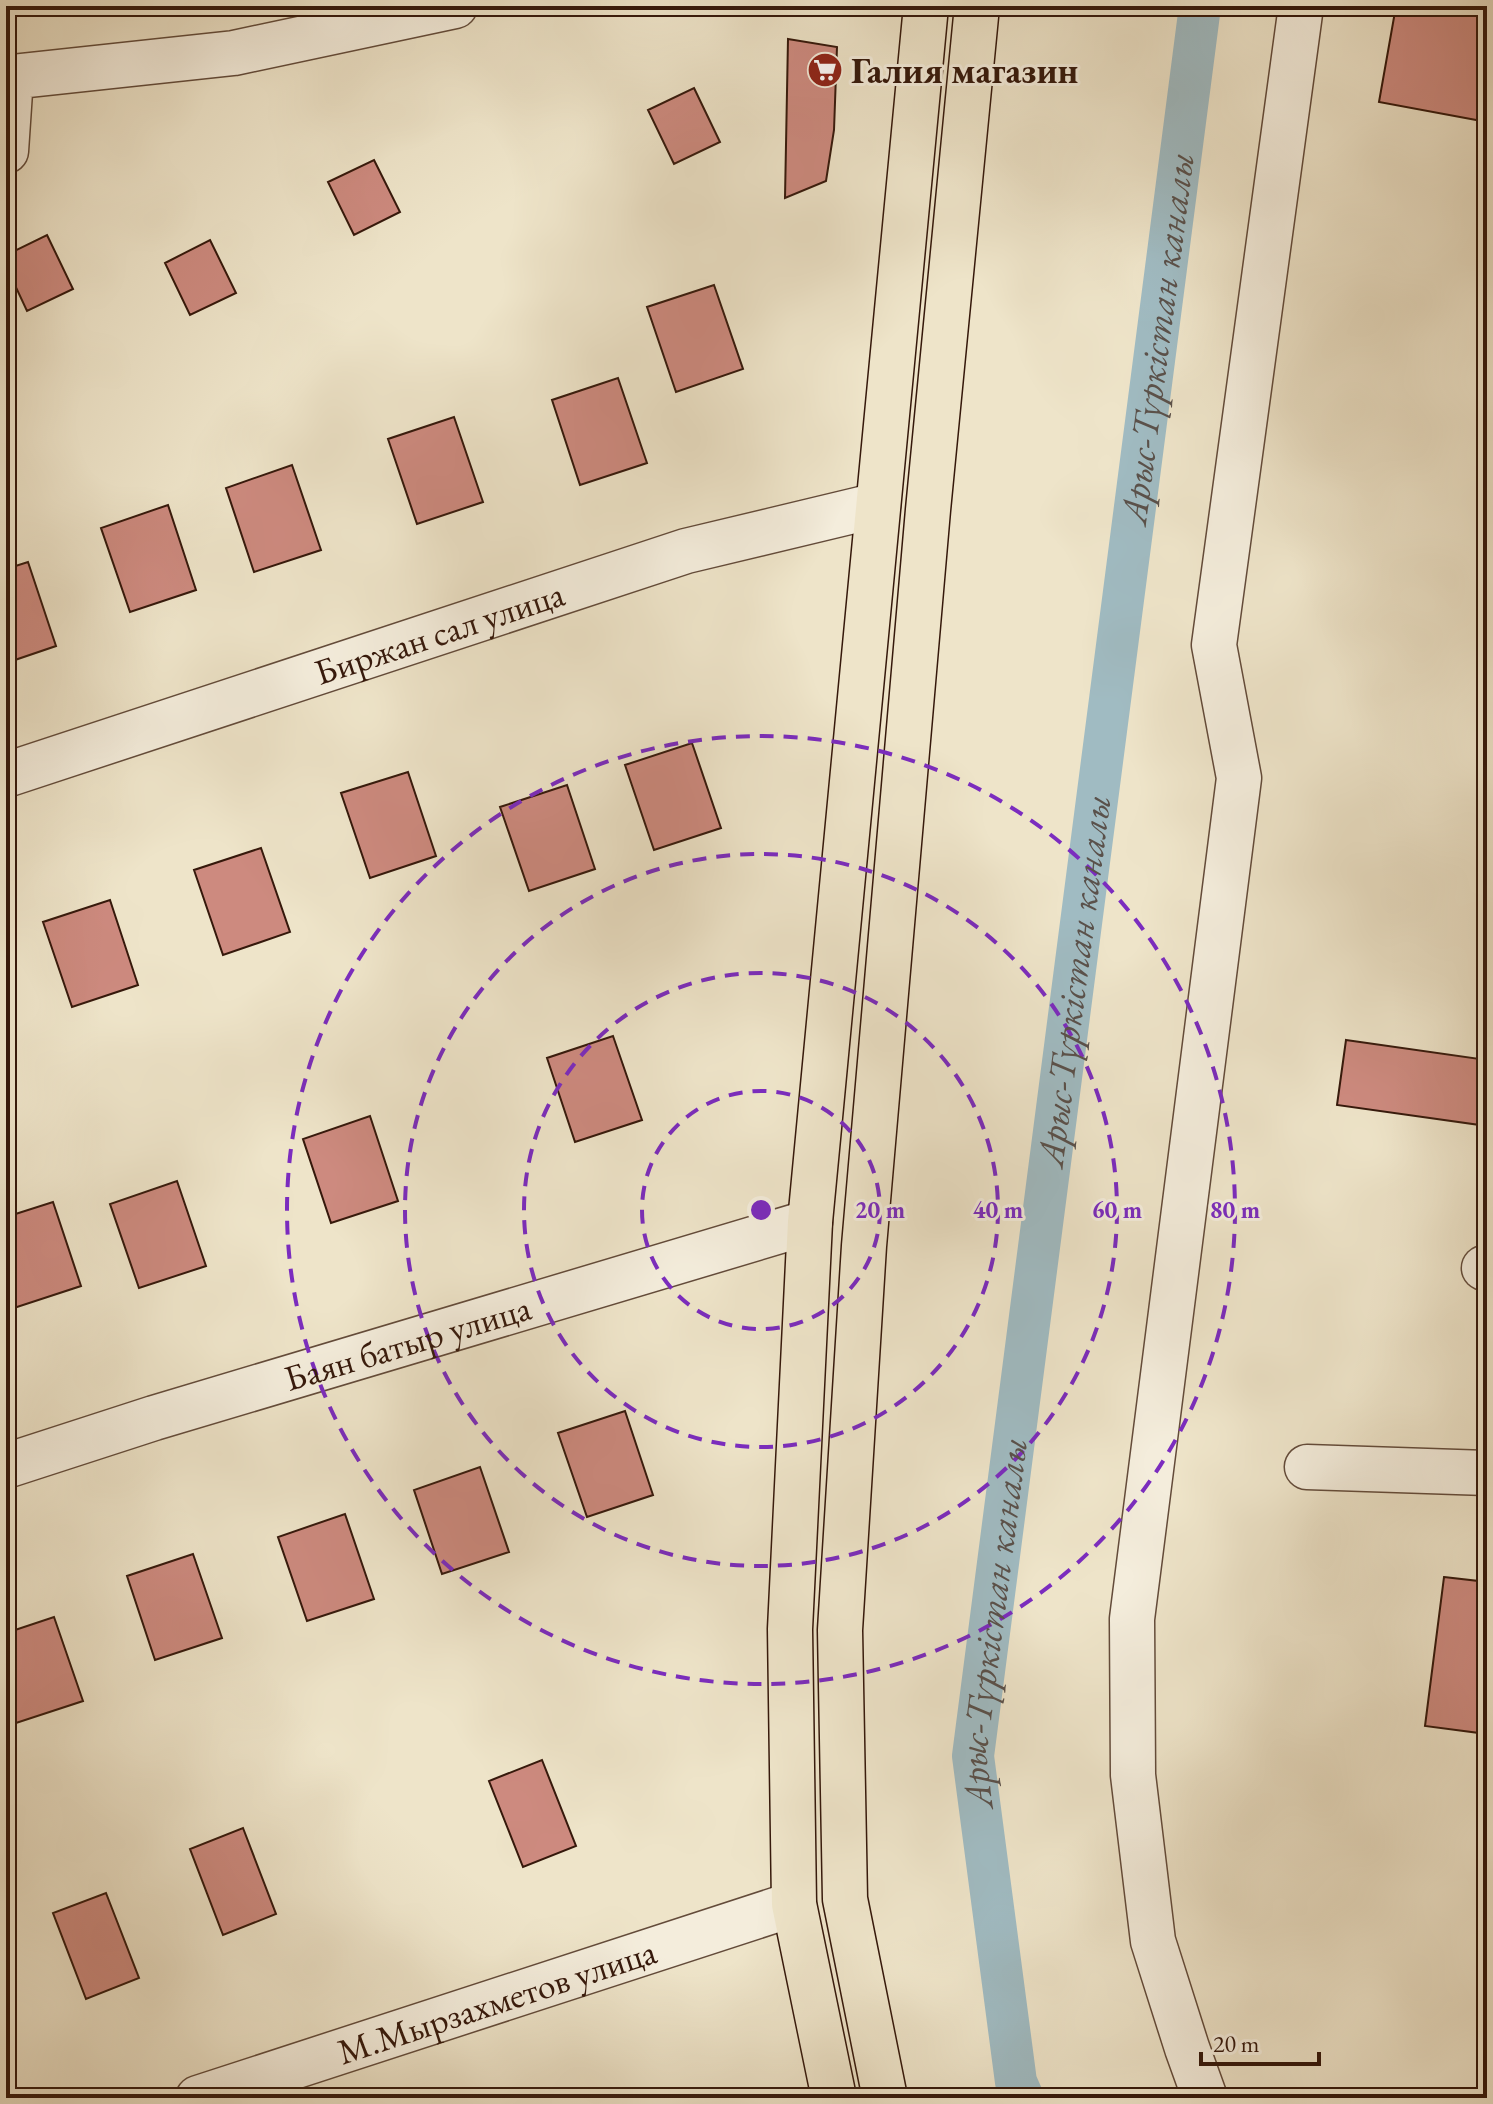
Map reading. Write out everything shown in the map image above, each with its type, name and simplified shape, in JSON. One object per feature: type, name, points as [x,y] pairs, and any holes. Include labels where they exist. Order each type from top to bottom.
[{"type":"highway","points":[[834,2098],[794,1904],[790,1629],[810,1222],[926,6]]},
{"type":"highway","points":[[885,2098],[845,1899],[840,1630],[864,1246],[928,510],[977,6]]},
{"type":"street","points":[[6,151],[9,76],[234,53],[455,6]]},
{"type":"street","points":[[1205,2098],[1153,1941],[1133,1775],[1132,1619],[1239,778],[1214,645],[1301,6]]},
{"type":"street","name":"Биржан сал улица","points":[[6,775],[686,551],[878,505]]},
{"type":"street","name":"Баян батыр улица","points":[[6,1466],[185,1409],[810,1222]]},
{"type":"street","points":[[1307,1467],[1487,1473]]},
{"type":"street","name":"М.Мырзахметов улица","points":[[198,2098],[794,1904]]},
{"type":"building","points":[[1396,6],[1487,6],[1487,122],[1379,102]]},
{"type":"building","points":[[788,39],[837,47],[834,130],[826,181],[785,198]]},
{"type":"building","points":[[694,88],[720,142],[674,164],[648,110]]},
{"type":"building","points":[[374,160],[400,212],[354,235],[328,182]]},
{"type":"building","points":[[47,235],[73,289],[27,311],[6,266],[6,255]]},
{"type":"building","points":[[210,240],[236,293],[190,315],[165,263]]},
{"type":"building","points":[[714,285],[743,369],[676,392],[647,307]]},
{"type":"building","points":[[618,378],[647,463],[580,485],[552,400]]},
{"type":"building","points":[[454,417],[483,502],[417,524],[388,439]]},
{"type":"building","points":[[292,465],[321,550],[254,572],[226,488]]},
{"type":"building","points":[[168,505],[196,590],[130,612],[101,528]]},
{"type":"building","points":[[28,562],[56,646],[6,663],[6,569]]},
{"type":"building","points":[[692,743],[721,828],[654,850],[625,765]]},
{"type":"building","points":[[408,772],[436,856],[370,878],[341,793]]},
{"type":"building","points":[[567,785],[595,869],[529,891],[500,807]]},
{"type":"building","points":[[261,848],[290,932],[223,955],[194,870]]},
{"type":"building","points":[[110,900],[138,985],[72,1007],[43,922]]},
{"type":"building","points":[[613,1036],[642,1120],[575,1142],[547,1058]]},
{"type":"building","points":[[1346,1040],[1487,1060],[1487,1126],[1337,1105]]},
{"type":"building","points":[[370,1116],[398,1201],[331,1223],[303,1139]]},
{"type":"building","points":[[177,1181],[206,1266],[139,1288],[110,1204]]},
{"type":"building","points":[[53,1202],[81,1286],[14,1308],[6,1283],[6,1217]]},
{"type":"building","points":[[625,1411],[653,1495],[587,1517],[558,1433]]},
{"type":"building","points":[[480,1467],[509,1552],[442,1574],[414,1490]]},
{"type":"building","points":[[345,1514],[374,1599],[307,1621],[278,1537]]},
{"type":"building","points":[[193,1554],[222,1638],[155,1660],[127,1576]]},
{"type":"building","points":[[1444,1577],[1487,1582],[1487,1734],[1425,1726]]},
{"type":"building","points":[[54,1617],[83,1701],[16,1723],[6,1694],[6,1633]]},
{"type":"building","points":[[542,1760],[576,1846],[523,1867],[489,1781]]},
{"type":"building","points":[[243,1828],[276,1914],[223,1935],[190,1849]]},
{"type":"building","points":[[106,1893],[139,1978],[86,1999],[53,1913]]},
{"type":"waterway","name":"Арыс-Түркістан каналы","points":[[1023,2098],[1016,2082],[973,1756],[1200,6]]},
{"type":"place","name":"Галия магазин","points":[[825,70]]}]
